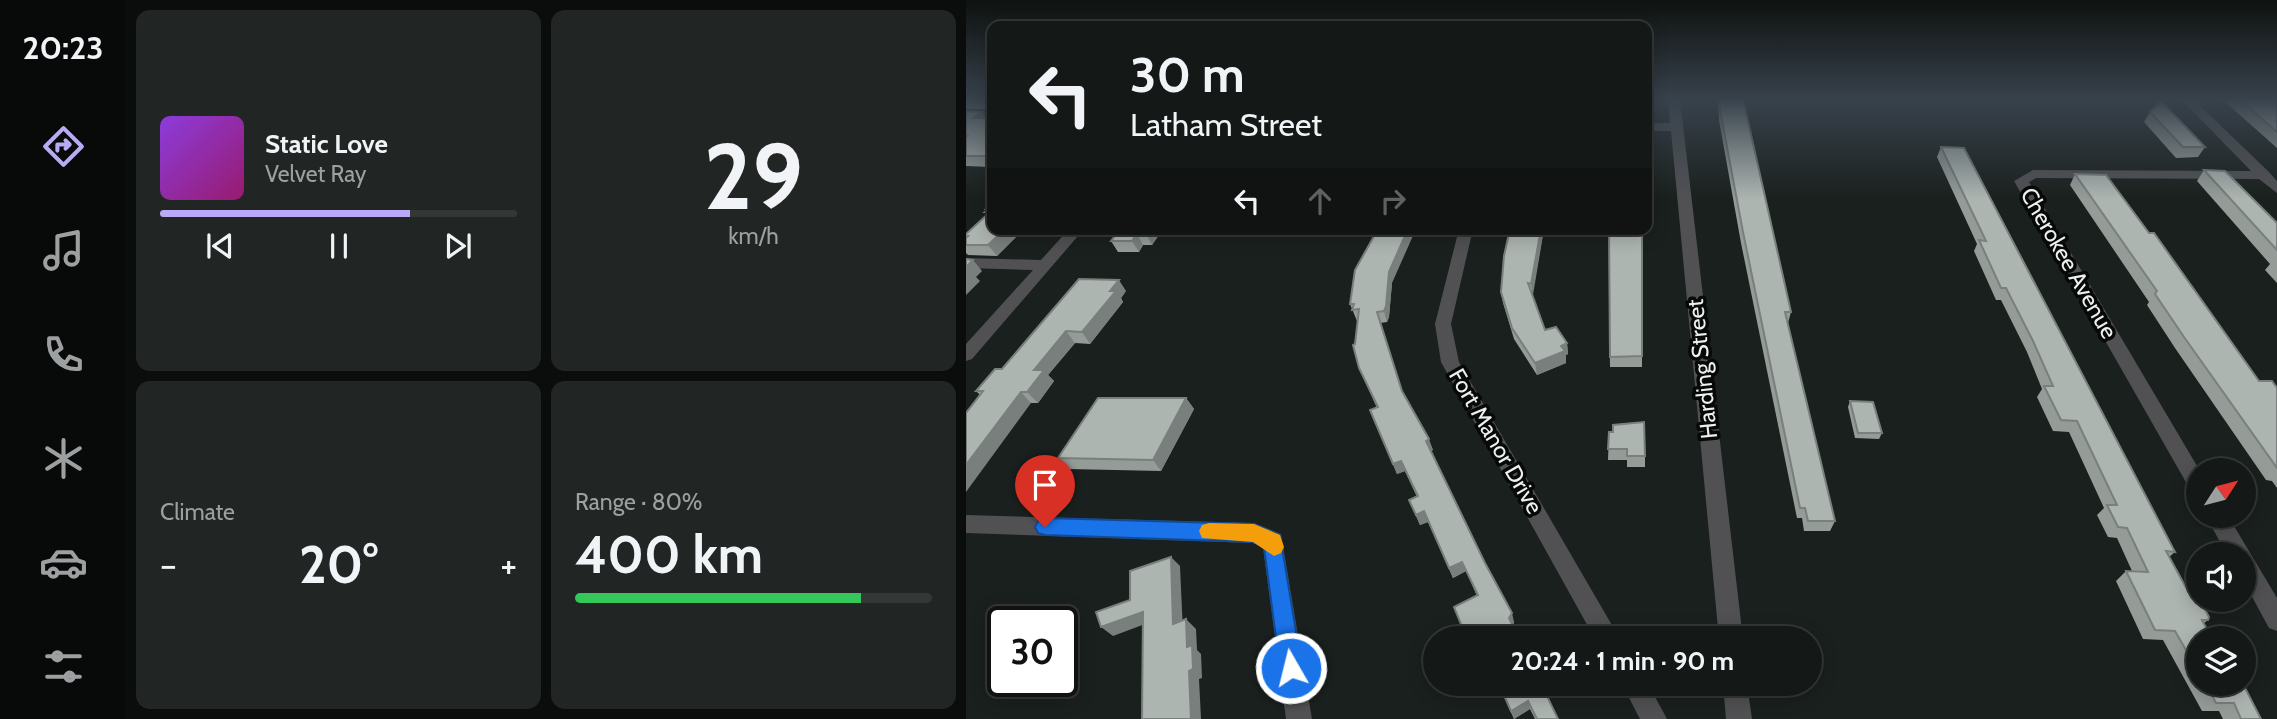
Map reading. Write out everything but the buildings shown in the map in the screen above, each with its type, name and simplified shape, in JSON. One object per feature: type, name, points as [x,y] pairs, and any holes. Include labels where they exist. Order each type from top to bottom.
[{"type":"street","name":"Harding Street","points":[[1676,133],[1730,626]]},
{"type":"street","points":[[2221,133],[2277,189]]},
{"type":"street","name":"Cherokee Avenue","points":[[2186,464],[2021,180],[2033,174],[2263,175]]},
{"type":"street","points":[[966,355],[1072,235]]},
{"type":"street","name":"Fort Manor Drive","points":[[1465,235],[1443,324],[1450,362],[1601,626]]},
{"type":"street","points":[[966,263],[1046,265]]},
{"type":"street","points":[[966,524],[1254,533],[1273,541],[1298,719]]},
{"type":"street","points":[[2256,583],[2277,620]]},
{"type":"street","points":[[1641,696],[1654,719]]},
{"type":"street","points":[[1736,696],[1739,719]]},
{"type":"slow traffic","points":[[1209,531],[1254,533],[1273,541],[1274,547]]},
{"type":"route","points":[[1045,527],[1254,533],[1273,541],[1291,668]]}]
